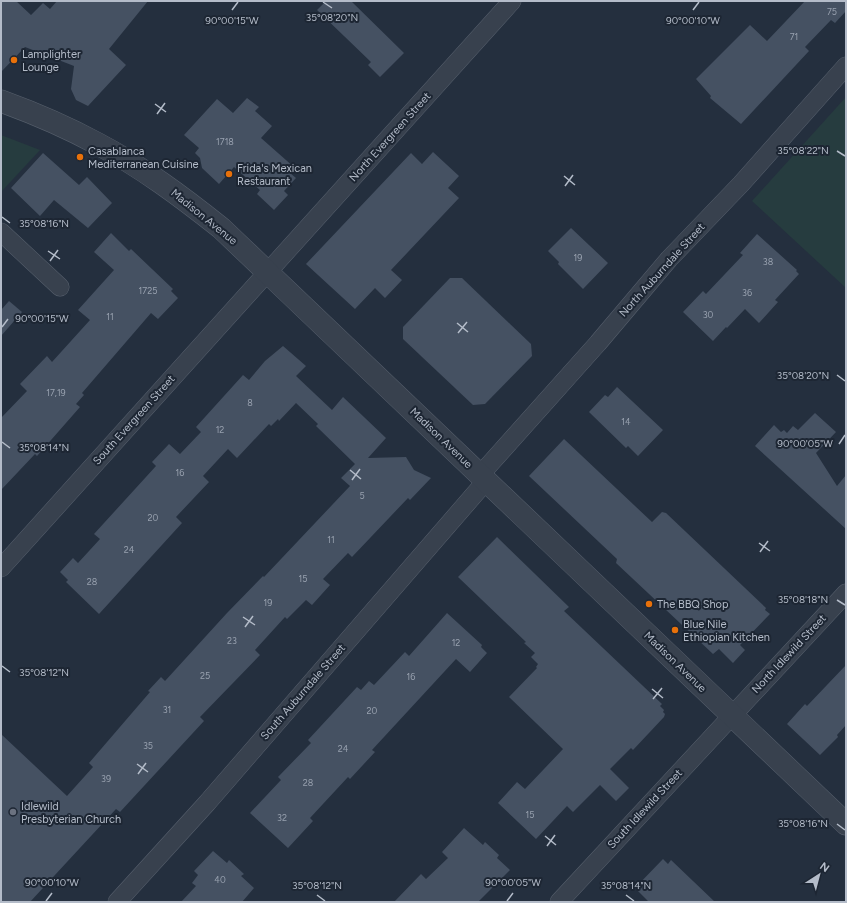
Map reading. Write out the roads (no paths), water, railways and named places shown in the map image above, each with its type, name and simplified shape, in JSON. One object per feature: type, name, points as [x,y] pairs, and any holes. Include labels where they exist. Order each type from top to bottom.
[{"type":"street","name":"North Evergreen Street","points":[[267,272],[512,1]]},
{"type":"street","name":"North Auburndale Street","points":[[483,478],[669,259],[741,184],[846,66]]},
{"type":"street","name":"Madison Avenue","points":[[1,101],[76,132],[144,171],[221,228],[846,824]]},
{"type":"street","points":[[1,232],[60,287]]},
{"type":"street","name":"South Evergreen Street","points":[[1,568],[267,272]]},
{"type":"street","name":"South Auburndale Street","points":[[117,902],[212,797],[483,478]]},
{"type":"street","name":"North Idlewild Street","points":[[731,715],[846,593]]},
{"type":"street","name":"South Idlewild Street","points":[[559,902],[731,715]]},
{"type":"place","name":"Lamplighter Lounge","points":[[14,60]]},
{"type":"place","name":"Casablanca Mediterranean Cuisine","points":[[80,157]]},
{"type":"place","name":"Frida's Mexican Restaurant","points":[[229,174]]},
{"type":"place","name":"The BBQ Shop","points":[[649,604]]},
{"type":"place","name":"Blue Nile Ethiopian Kitchen","points":[[675,630]]},
{"type":"place","name":"Idlewild Presbyterian Church","points":[[13,812]]}]
